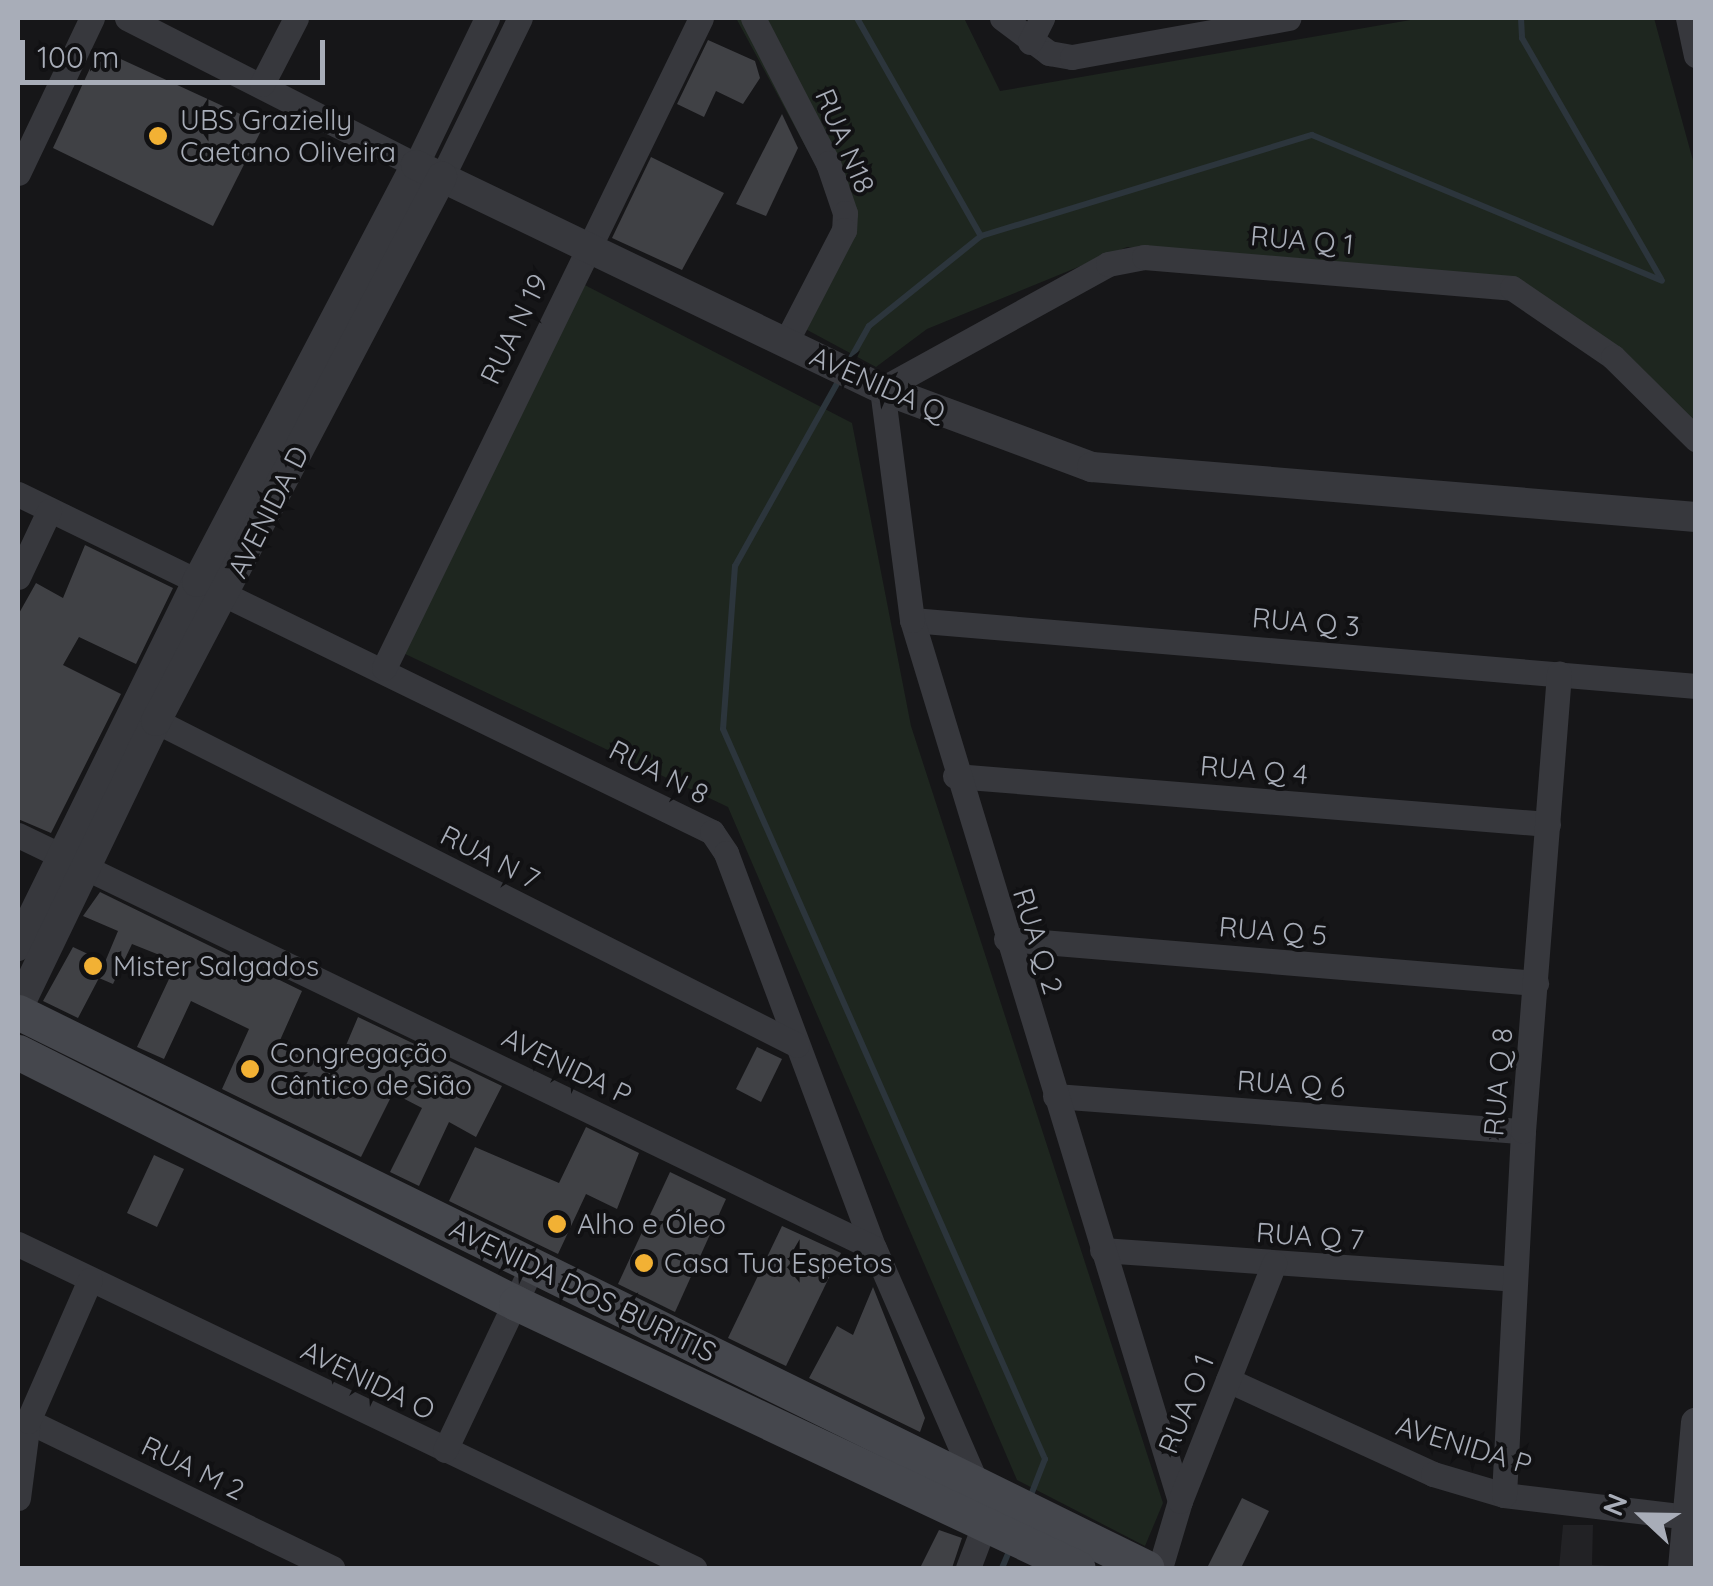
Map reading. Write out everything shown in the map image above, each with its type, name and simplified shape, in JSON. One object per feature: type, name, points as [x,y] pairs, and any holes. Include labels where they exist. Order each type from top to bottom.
[{"type":"main road","name":"AVENIDA DOS BURITIS","points":[[18,1010],[977,1485],[1013,1523],[1078,1568]]},
{"type":"main road","name":"AVENIDA DOS BURITIS","points":[[18,1052],[516,1303],[1013,1523],[1148,1568]]},
{"type":"street","points":[[18,173],[25,142],[92,18]]},
{"type":"street","name":"AVENIDA Q","points":[[127,18],[429,171],[857,377],[1092,468],[1696,517]]},
{"type":"street","points":[[262,84],[296,18]]},
{"type":"street","name":"AVENIDA D","points":[[18,946],[74,863],[225,594],[429,171],[488,18]]},
{"type":"street","name":"AVENIDA D","points":[[18,1010],[74,863],[197,582],[520,18]]},
{"type":"street","name":"RUA N 19","points":[[384,668],[701,18]]},
{"type":"street","name":"RUA N18","points":[[753,18],[828,163],[845,213],[844,230],[786,342]]},
{"type":"street","points":[[1002,18],[1030,42],[1072,57],[1206,25],[1289,18]]},
{"type":"street","points":[[1030,42],[1042,18]]},
{"type":"street","points":[[1688,18],[1696,55]]},
{"type":"street","name":"RUA Q 1","points":[[857,377],[1108,264],[1144,256],[1512,288],[1613,358],[1696,439]]},
{"type":"street","name":"RUA Q 2","points":[[857,377],[912,620],[955,776],[1180,1501]]},
{"type":"street","name":"RUA N 8","points":[[18,494],[384,668],[712,832],[726,853],[874,1248],[977,1485]]},
{"type":"street","points":[[18,578],[49,510]]},
{"type":"street","name":"RUA Q 3","points":[[912,620],[1696,686]]},
{"type":"street","name":"RUA Q 8","points":[[1504,1496],[1523,1131],[1559,673]]},
{"type":"street","name":"RUA N 7","points":[[156,721],[797,1045]]},
{"type":"street","name":"RUA Q 4","points":[[955,776],[1548,824]]},
{"type":"street","name":"AVENIDA P","points":[[18,835],[874,1248]]},
{"type":"street","name":"RUA Q 5","points":[[1006,939],[1536,982]]},
{"type":"street","name":"RUA Q 6","points":[[1054,1096],[1523,1131]]},
{"type":"street","name":"AVENIDA O","points":[[18,1244],[694,1568]]},
{"type":"street","name":"RUA Q 7","points":[[1102,1250],[1514,1279]]},
{"type":"street","name":"RUA O 1","points":[[1160,1568],[1180,1501],[1274,1264]]},
{"type":"street","points":[[444,1450],[533,1265]]},
{"type":"street","points":[[18,1498],[28,1421],[90,1280]]},
{"type":"street","name":"AVENIDA P","points":[[1228,1380],[1379,1451],[1504,1496],[1692,1518]]},
{"type":"street","name":"RUA M 2","points":[[28,1421],[332,1568]]},
{"type":"street","points":[[1682,1568],[1692,1518],[1696,1423]]},
{"type":"street","points":[[968,1568],[1013,1523]]},
{"type":"shaded area","points":[[736,18],[964,18],[1000,91],[1422,18],[1654,18],[1695,168],[1695,428],[1516,280],[1127,247],[927,329],[876,367],[785,318],[848,225]]},
{"type":"shaded area","points":[[577,281],[852,423],[911,726],[1163,1503],[1145,1546],[1017,1480],[728,807],[401,652]]},
{"type":"shaded area","points":[[1563,1525],[1593,1525],[1592,1565],[1649,1568],[1559,1568]]},
{"type":"building","points":[[708,40],[755,61],[760,78],[743,104],[716,91],[704,117],[677,104]]},
{"type":"building","name":"UBS Grazielly Caetano Oliveira","points":[[99,49],[264,125],[213,226],[53,148]]},
{"type":"building","points":[[782,114],[798,148],[766,216],[736,204]]},
{"type":"building","points":[[651,157],[724,193],[682,270],[612,238]]},
{"type":"building","points":[[85,545],[173,588],[136,664],[79,637],[63,665],[121,694],[51,833],[18,819],[18,615],[36,583],[63,598]]},
{"type":"building","points":[[100,892],[302,991],[277,1047],[336,1069],[358,1017],[502,1086],[476,1137],[449,1122],[419,1186],[390,1172],[422,1108],[393,1093],[361,1157],[222,1089],[249,1029],[191,1001],[164,1059],[137,1047],[177,962],[132,944],[113,984],[99,978],[78,1018],[43,1001],[73,947],[105,962],[118,931],[83,916]]},
{"type":"building","points":[[757,1047],[782,1059],[761,1102],[736,1089]]},
{"type":"building","points":[[586,1127],[639,1153],[617,1209],[586,1194],[558,1254],[449,1201],[475,1147],[559,1183]]},
{"type":"building","points":[[154,1155],[184,1169],[157,1227],[127,1213]]},
{"type":"building","points":[[670,1172],[726,1199],[675,1312],[618,1284]]},
{"type":"building","points":[[782,1226],[841,1253],[786,1366],[728,1338]]},
{"type":"building","points":[[873,1287],[925,1418],[920,1432],[809,1378],[837,1326],[853,1335]]},
{"type":"building","points":[[1242,1498],[1269,1511],[1241,1568],[1207,1568]]},
{"type":"building","points":[[939,1530],[962,1538],[952,1568],[920,1568]]},
{"type":"waterway","points":[[857,18],[981,236]]},
{"type":"waterway","points":[[1521,18],[1522,38],[1661,279]]},
{"type":"waterway","points":[[847,365],[869,326],[981,236],[1312,135],[1662,281]]},
{"type":"waterway","points":[[839,380],[735,566],[723,729],[1045,1459],[1029,1500]]},
{"type":"waterway","points":[[1002,1568],[1010,1549]]},
{"type":"place","name":"UBS Grazielly Caetano Oliveira","points":[[158,136]]},
{"type":"place","name":"Mister Salgados","points":[[93,966]]},
{"type":"place","name":"Congregação Cântico de Sião","points":[[250,1069]]},
{"type":"place","name":"Alho e Óleo","points":[[557,1224]]},
{"type":"place","name":"Casa Tua Espetos","points":[[644,1263]]}]
